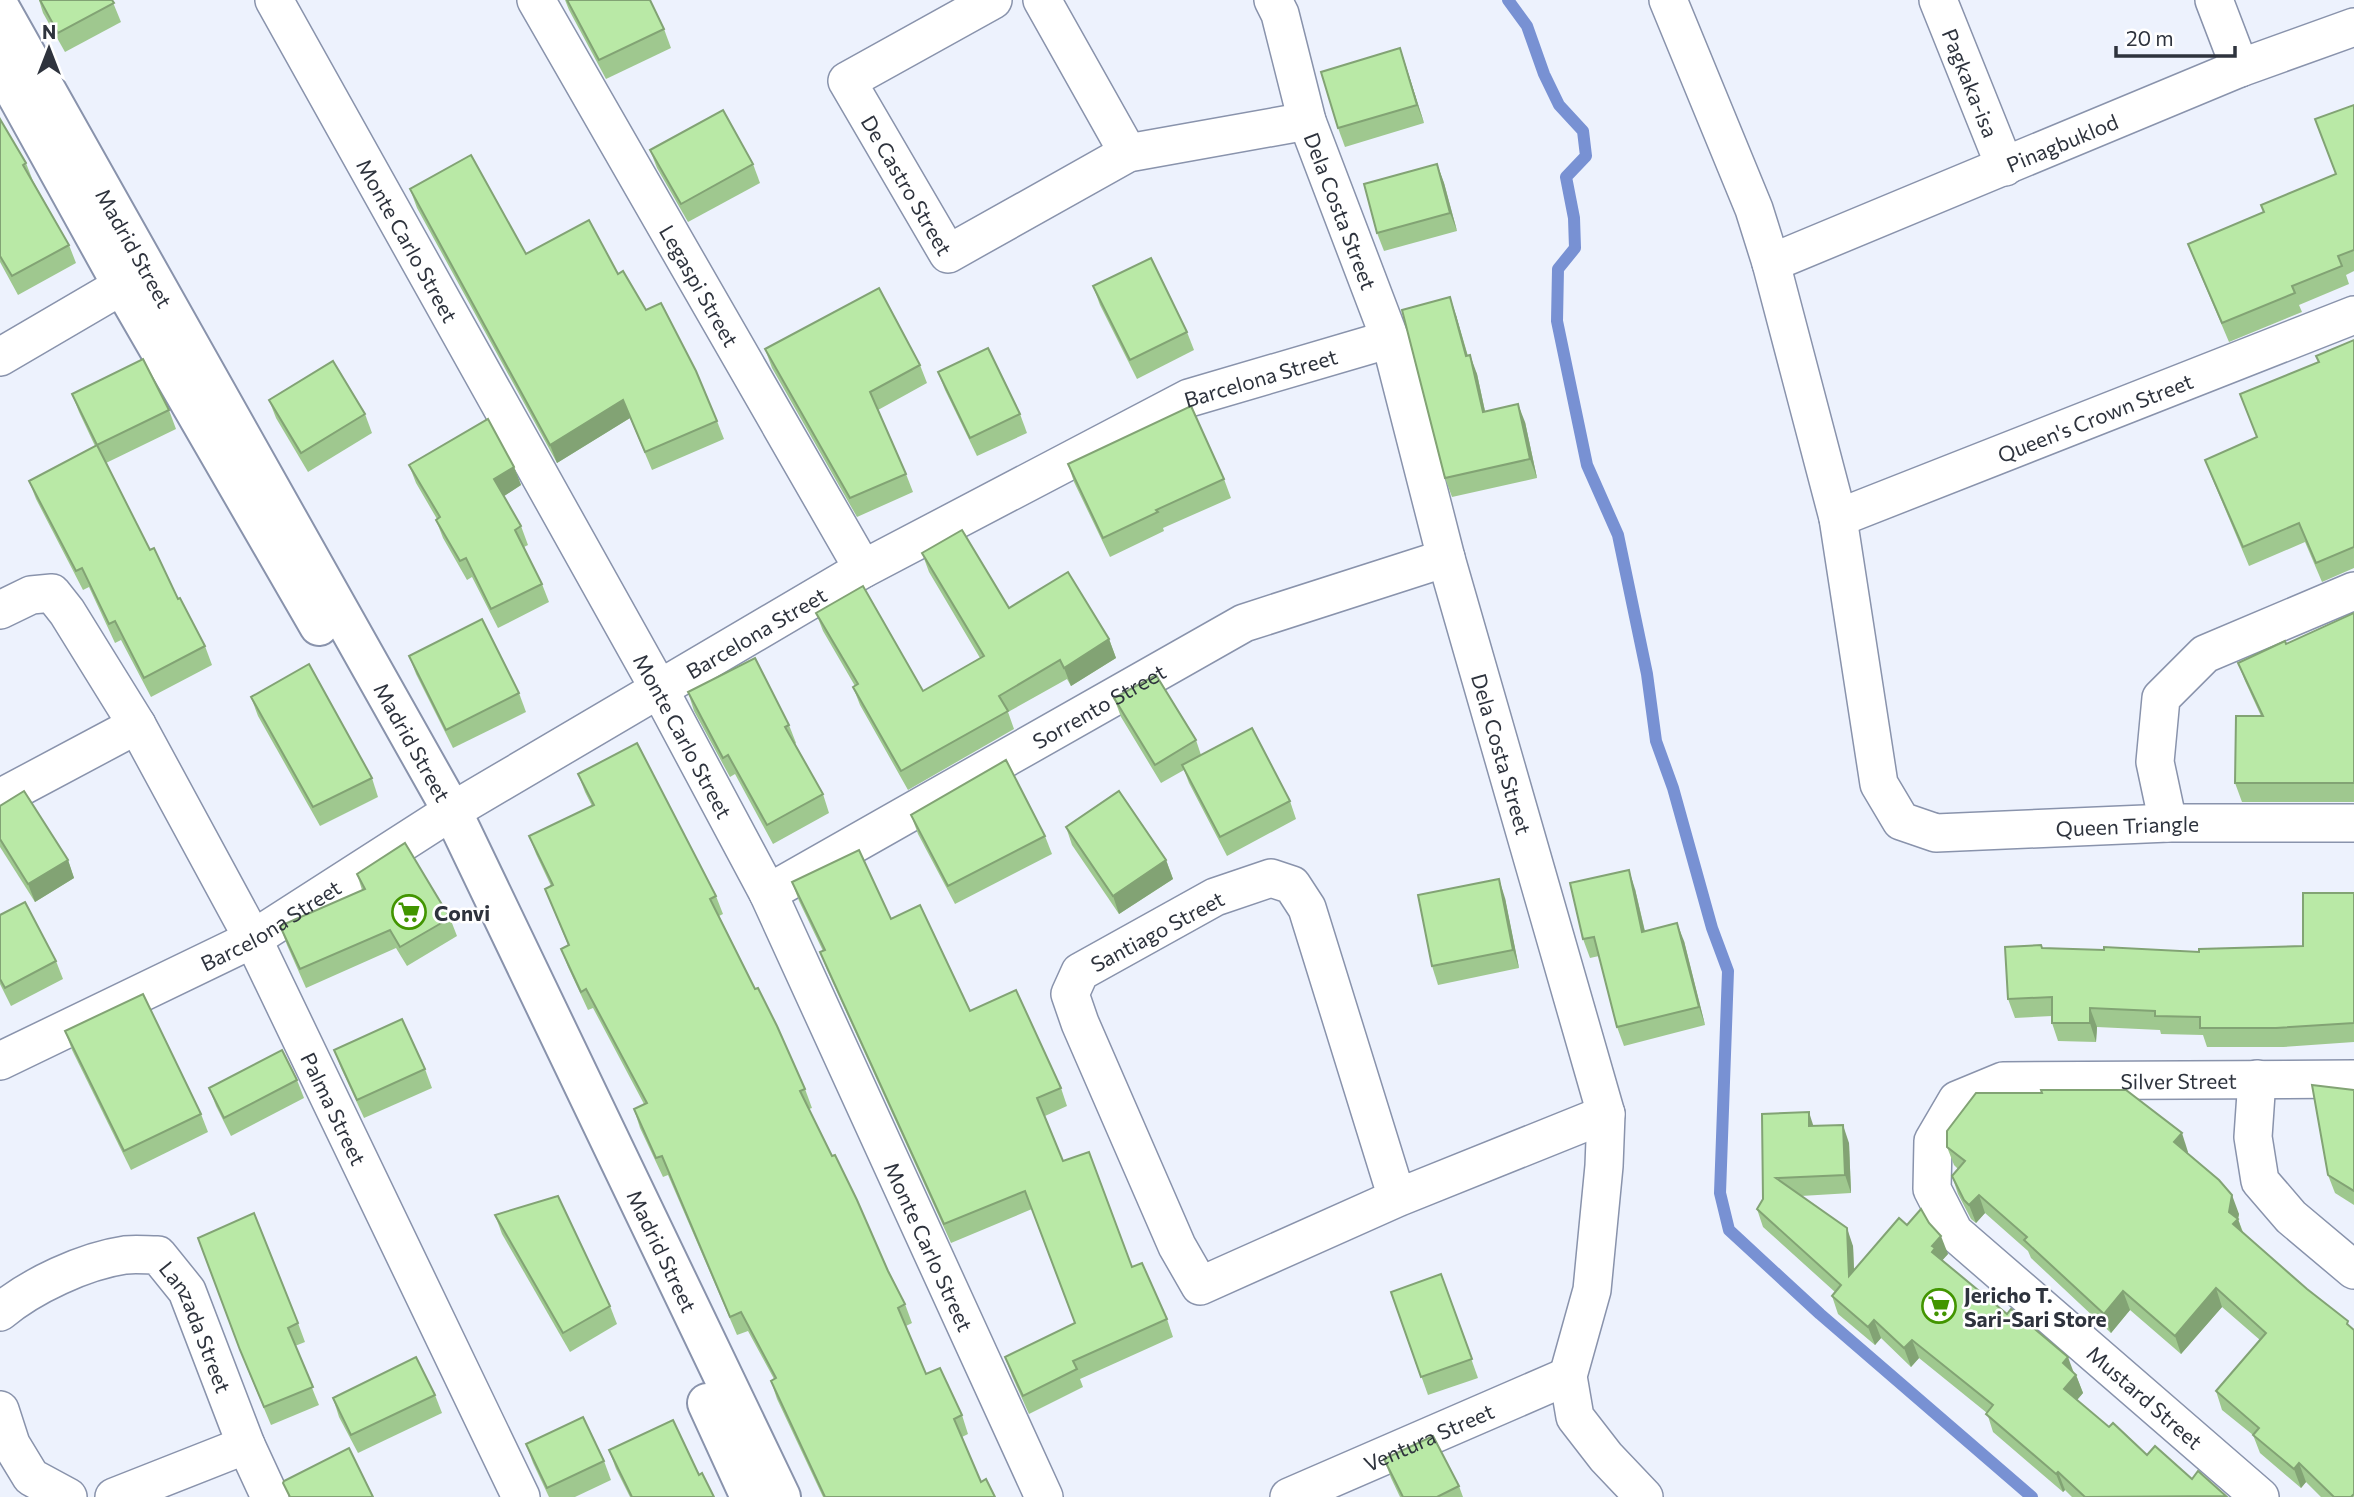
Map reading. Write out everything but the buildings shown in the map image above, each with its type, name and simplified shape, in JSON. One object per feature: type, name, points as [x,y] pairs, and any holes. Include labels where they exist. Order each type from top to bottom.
[{"type":"street","name":"Monte Carlo Street","points":[[274,0],[659,689],[768,893],[1044,1497]]},
{"type":"street","name":"Legaspi Street","points":[[536,0],[863,569]]},
{"type":"street","name":"De Castro Street","points":[[993,0],[847,81],[948,254],[1128,153],[1307,121]]},
{"type":"street","points":[[1042,0],[1128,153]]},
{"type":"street","name":"Dela Costa Street","points":[[1273,0],[1280,14],[1307,121],[1390,339],[1446,558],[1606,1114],[1604,1166],[1591,1290],[1568,1376],[1575,1416],[1606,1457],[1644,1497]]},
{"type":"street","points":[[1668,0],[1754,209],[1771,263],[1838,519]]},
{"type":"street","name":"Pagkaka-isa","points":[[1938,0],[2005,167]]},
{"type":"street","points":[[2214,0],[2241,68]]},
{"type":"street","name":"Madrid Street","points":[[0,8],[136,278]]},
{"type":"street","name":"Pinagbuklod","points":[[1771,263],[2241,68],[2354,27]]},
{"type":"street","name":"Madrid Street","points":[[0,65],[136,278],[443,817],[781,1497]]},
{"type":"street","points":[[0,357],[136,278]]},
{"type":"street","name":"Queen's Crown Street","points":[[1838,519],[2354,315]]},
{"type":"street","name":"Barcelona Street","points":[[0,1061],[253,939],[443,817],[863,569],[1189,398],[1390,339]]},
{"type":"street","name":"Queen Triangle","points":[[1838,519],[1879,784],[1901,821],[1936,833],[2168,823],[2354,823]]},
{"type":"street","name":"Sorrento Street","points":[[768,893],[1244,623],[1446,558]]},
{"type":"street","points":[[2168,823],[2155,762],[2161,698],[2205,654],[2354,592]]},
{"type":"street","name":"Palma Street","points":[[0,610],[31,595],[52,593],[137,725],[253,939],[521,1497]]},
{"type":"street","points":[[0,798],[137,725]]},
{"type":"street","name":"Madrid Street","points":[[443,817],[750,1497]]},
{"type":"street","name":"Santiago Street","points":[[1397,1198],[1307,908],[1292,885],[1271,878],[1215,897],[1080,972],[1070,994],[1080,1023],[1177,1246],[1200,1286],[1397,1198],[1606,1114]]},
{"type":"street","points":[[2257,1079],[2253,1137],[2260,1181],[2291,1217],[2354,1270]]},
{"type":"street","name":"Silver Street","points":[[2003,1081],[2354,1079]]},
{"type":"street","name":"Mustard Street","points":[[2003,1081],[1957,1100],[1933,1141],[1932,1189],[1954,1232],[2260,1497]]},
{"type":"street","name":"Lanzada Street","points":[[0,1312],[18,1297],[89,1264],[126,1255],[158,1255],[187,1291],[246,1445],[270,1497]]},
{"type":"street","name":"Ventura Street","points":[[1289,1497],[1568,1376]]},
{"type":"street","points":[[0,1410],[11,1444],[31,1477],[68,1497]]},
{"type":"street","points":[[114,1497],[246,1445]]},
{"type":"waterway","points":[[1508,0],[1527,26],[1544,74],[1559,105],[1583,131],[1586,156],[1566,177],[1574,218],[1575,248],[1558,269],[1557,321],[1587,465],[1618,535],[1647,674],[1656,741],[1673,788],[1712,928],[1728,971],[1720,1193],[1729,1230],[1820,1314],[2032,1497]]},
{"type":"place","name":"Convi","points":[[409,912]]},
{"type":"place","name":"Jericho T. Sari-Sari Store","points":[[1939,1306]]}]
